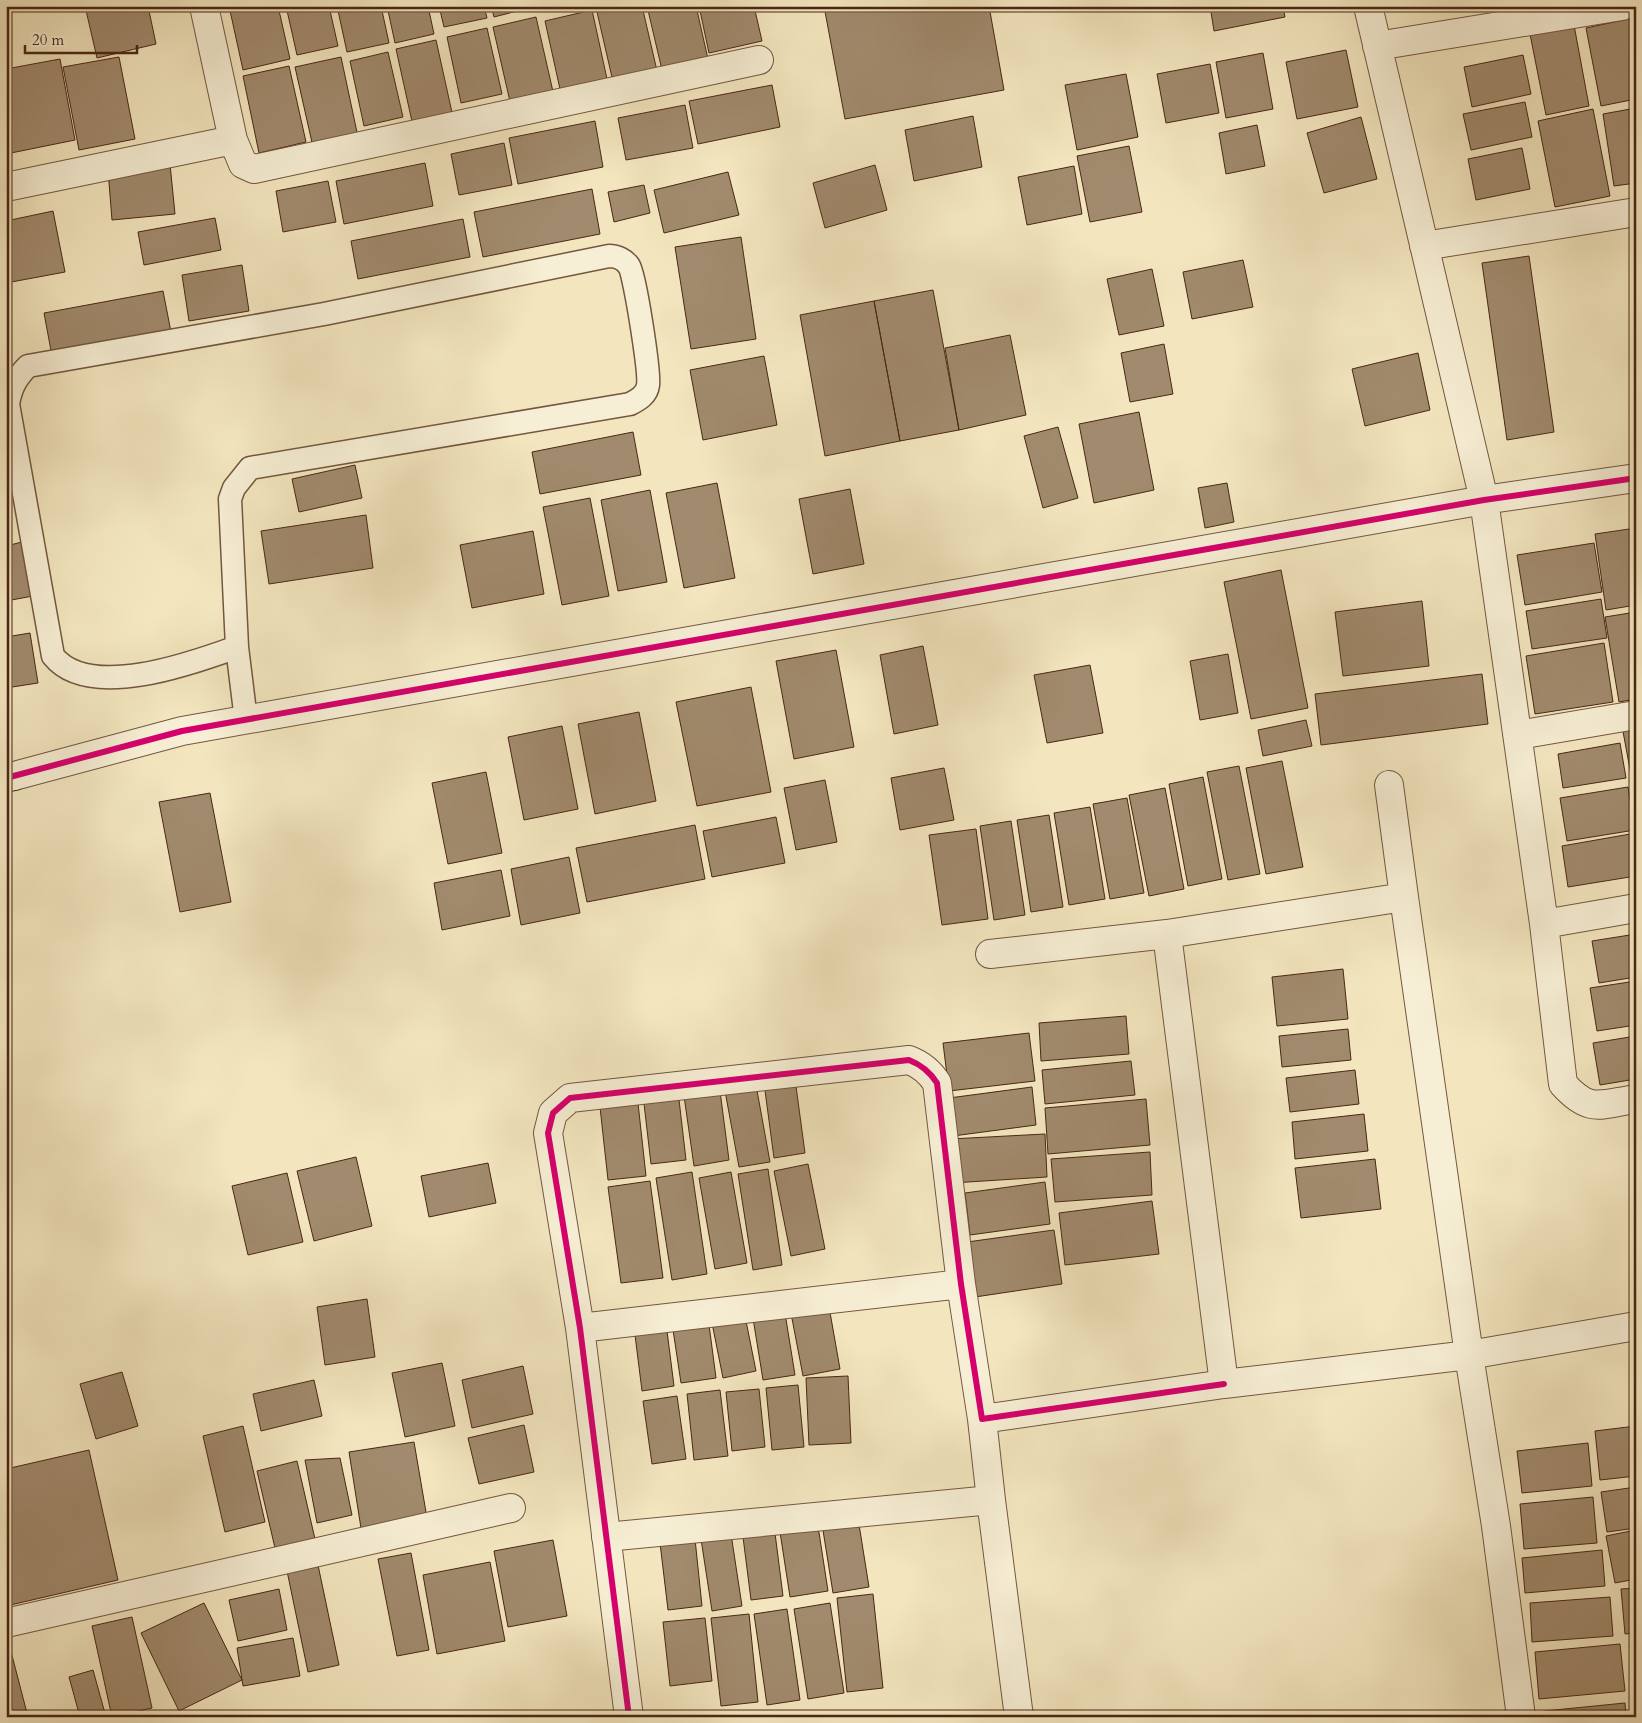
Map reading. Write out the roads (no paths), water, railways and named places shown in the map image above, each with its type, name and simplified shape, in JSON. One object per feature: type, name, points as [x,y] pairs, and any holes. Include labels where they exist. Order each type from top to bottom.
[{"type":"street","points":[[204,6],[233,140],[242,164],[254,169],[759,60]]},
{"type":"street","points":[[1368,6],[1484,500],[1544,924],[1563,1084],[1576,1098],[1590,1106],[1636,1099]]},
{"type":"street","points":[[1377,46],[1622,6]]},
{"type":"street","points":[[6,187],[233,140]]},
{"type":"street","points":[[1424,246],[1636,212]]},
{"type":"street","points":[[10,777],[182,731],[1484,500],[1636,478]]},
{"type":"street","points":[[1518,735],[1636,715]]},
{"type":"street","points":[[1389,785],[1469,1355],[1496,1526],[1521,1717]]},
{"type":"street","points":[[990,954],[1167,934],[1404,897]]},
{"type":"street","points":[[1544,924],[1636,908]]},
{"type":"street","points":[[1167,934],[1224,1384]]},
{"type":"street","points":[[629,1717],[580,1328],[548,1133],[553,1113],[570,1098],[909,1060],[919,1064],[938,1083],[961,1284],[982,1419],[1013,1716]]},
{"type":"street","points":[[580,1328],[961,1284]]},
{"type":"street","points":[[982,1419],[1224,1384],[1469,1355],[1636,1326]]},
{"type":"street","points":[[606,1537],[991,1500]]},
{"type":"street","points":[[6,1623],[511,1508]]},
{"type":"lane","points":[[237,647],[188,664],[116,677],[92,676],[71,671],[61,666],[54,656],[8,404],[11,390],[17,377],[28,366],[324,314],[576,261],[615,256],[627,264],[631,270],[647,351],[648,385],[642,396],[636,401],[620,406],[250,468],[244,474],[234,488],[230,499],[237,647],[246,720]]}]
